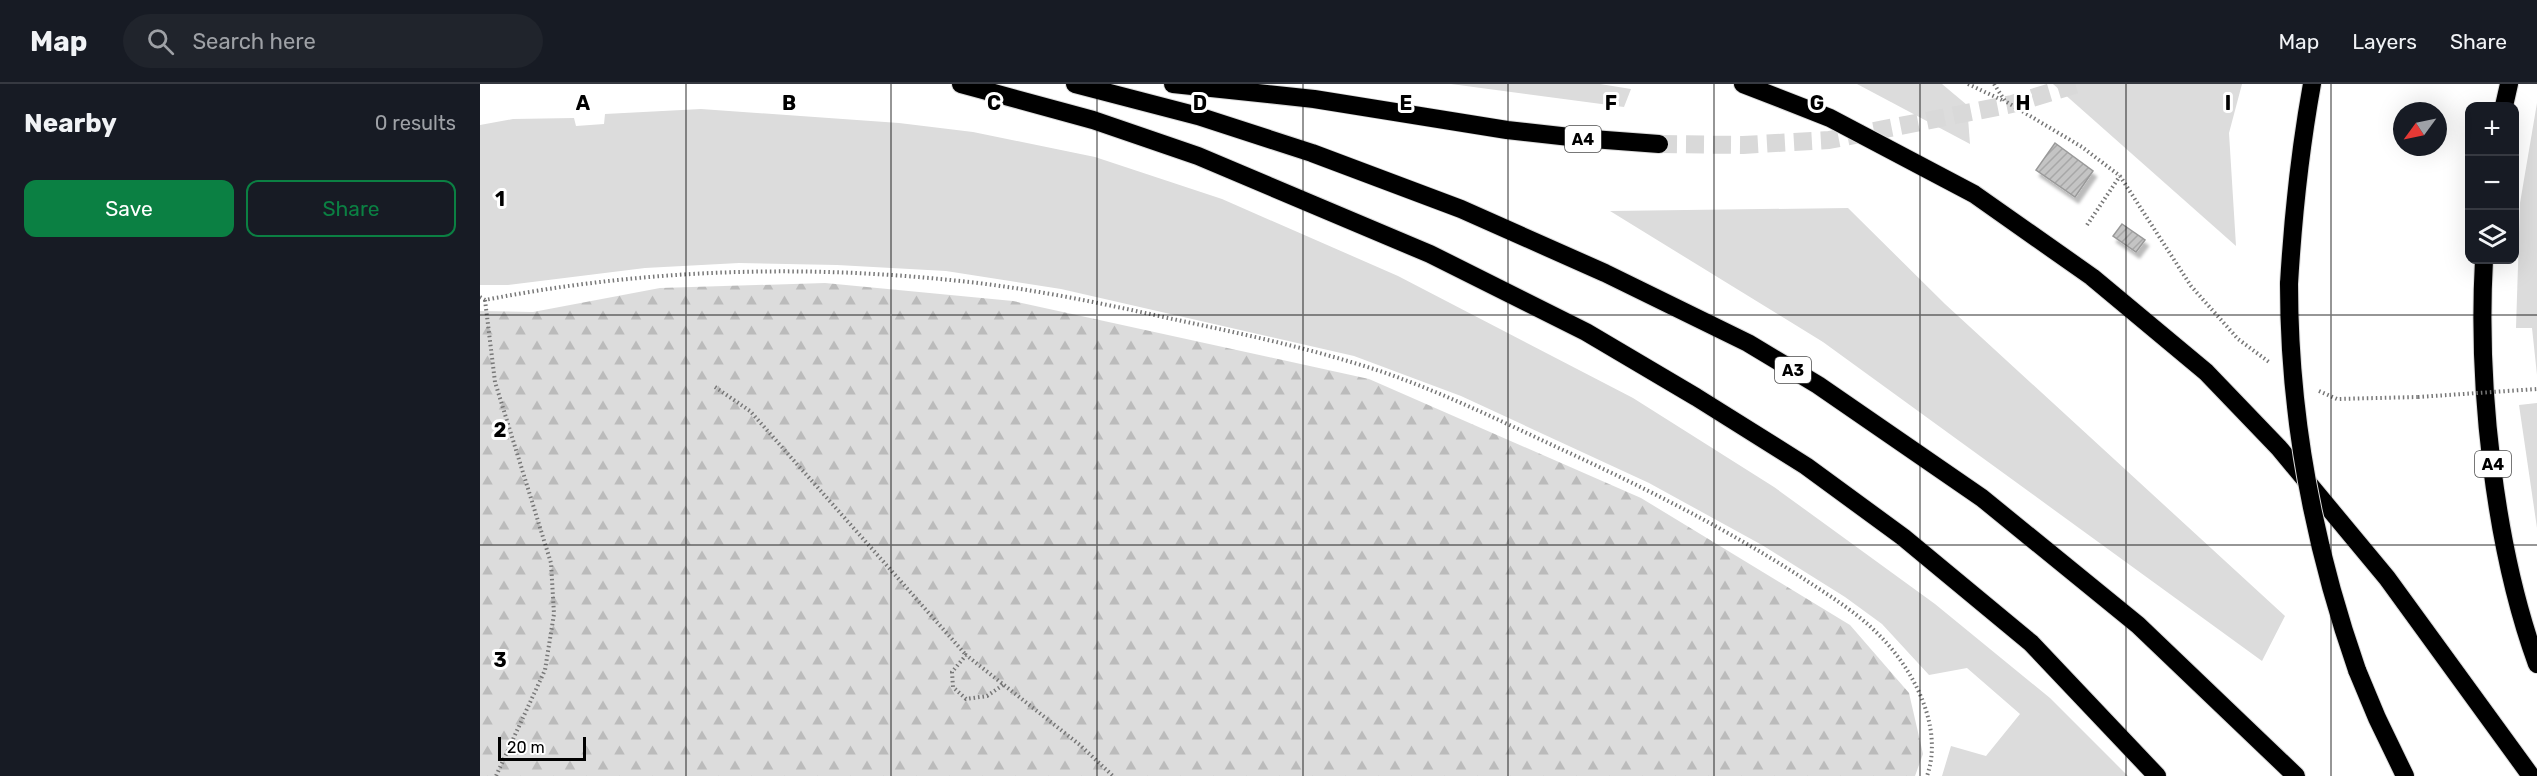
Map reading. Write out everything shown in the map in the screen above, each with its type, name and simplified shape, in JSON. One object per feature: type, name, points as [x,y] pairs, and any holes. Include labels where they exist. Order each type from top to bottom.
[{"type":"highway","points":[[961,84],[1093,120],[1198,156],[1430,254],[1586,332],[1806,466],[1903,537],[2031,643],[2157,776]]},
{"type":"highway","name":"A3","points":[[1075,84],[1210,120],[1312,153],[1461,209],[1605,273],[1748,343],[1818,385],[1982,498],[2138,625],[2296,776]]},
{"type":"highway","name":"A4","points":[[1173,84],[1314,99],[1508,130],[1659,144]]},
{"type":"highway","points":[[1743,84],[1830,118],[1974,194],[2092,277],[2206,372],[2279,448],[2387,579],[2531,776]]},
{"type":"highway","points":[[2312,84],[2294,205],[2289,284],[2290,362],[2300,454],[2339,618],[2357,669],[2405,776]]},
{"type":"highway","points":[[2505,102],[2509,84]]},
{"type":"highway","name":"A4","points":[[2484,264],[2484,352],[2492,457],[2512,580],[2537,664]]},
{"type":"path","points":[[1968,84],[2005,101],[2082,147],[2120,176],[2190,286],[2238,339],[2276,367]]},
{"type":"path","points":[[1994,84],[2005,101]]},
{"type":"path","points":[[2087,225],[2120,176]]},
{"type":"path","points":[[480,297],[485,300],[522,293],[670,275],[837,272],[950,279],[1061,295],[1218,329],[1353,362],[1462,403],[1646,489],[1759,550],[1846,607],[1882,637],[1917,684],[1930,733],[1933,760],[1927,776]]},
{"type":"path","points":[[485,300],[495,382],[551,563],[554,614],[545,670],[496,776]]},
{"type":"path","points":[[715,387],[750,411],[966,655],[1080,745],[1113,776]]},
{"type":"path","points":[[2316,390],[2337,399],[2418,397],[2537,388]]},
{"type":"path","points":[[966,655],[952,672],[953,687],[966,699],[987,696],[1004,685]]},
{"type":"green space","points":[[1451,84],[1600,84],[1631,89],[1624,107]]},
{"type":"green space","points":[[1857,84],[1942,84],[1967,105],[1970,144]]},
{"type":"green space","points":[[2053,84],[2242,84],[2229,133],[2236,246]]},
{"type":"green space","points":[[2537,103],[2537,375],[2532,328],[2516,328],[2520,203]]},
{"type":"green space","points":[[701,109],[899,123],[973,132],[1095,157],[1222,199],[1398,276],[1633,398],[1774,487],[1935,604],[2050,698],[2128,776],[1942,776],[1951,746],[1986,756],[2020,714],[1967,668],[1929,675],[1882,624],[1845,597],[1762,545],[1649,483],[1461,396],[1354,356],[1061,289],[946,271],[739,263],[645,268],[508,285],[480,285],[480,125],[513,119],[574,118],[576,126],[604,124],[605,114]]},
{"type":"green space","points":[[1848,208],[1945,304],[2285,616],[2262,661],[1823,342],[1610,211]]},
{"type":"green space","points":[[825,283],[1013,301],[1369,379],[1641,498],[1850,625],[1909,693],[1923,754],[1915,776],[480,776],[480,311],[533,312],[660,288]]},
{"type":"green space","points":[[2537,403],[2537,528],[2519,405]]},
{"type":"building","points":[[2055,143],[2093,171],[2075,197],[2036,170]]},
{"type":"building","points":[[2122,224],[2145,240],[2136,252],[2113,236]]},
{"type":"tunnel","points":[[1659,144],[1743,145],[1829,140],[2012,104],[2078,84]]}]
